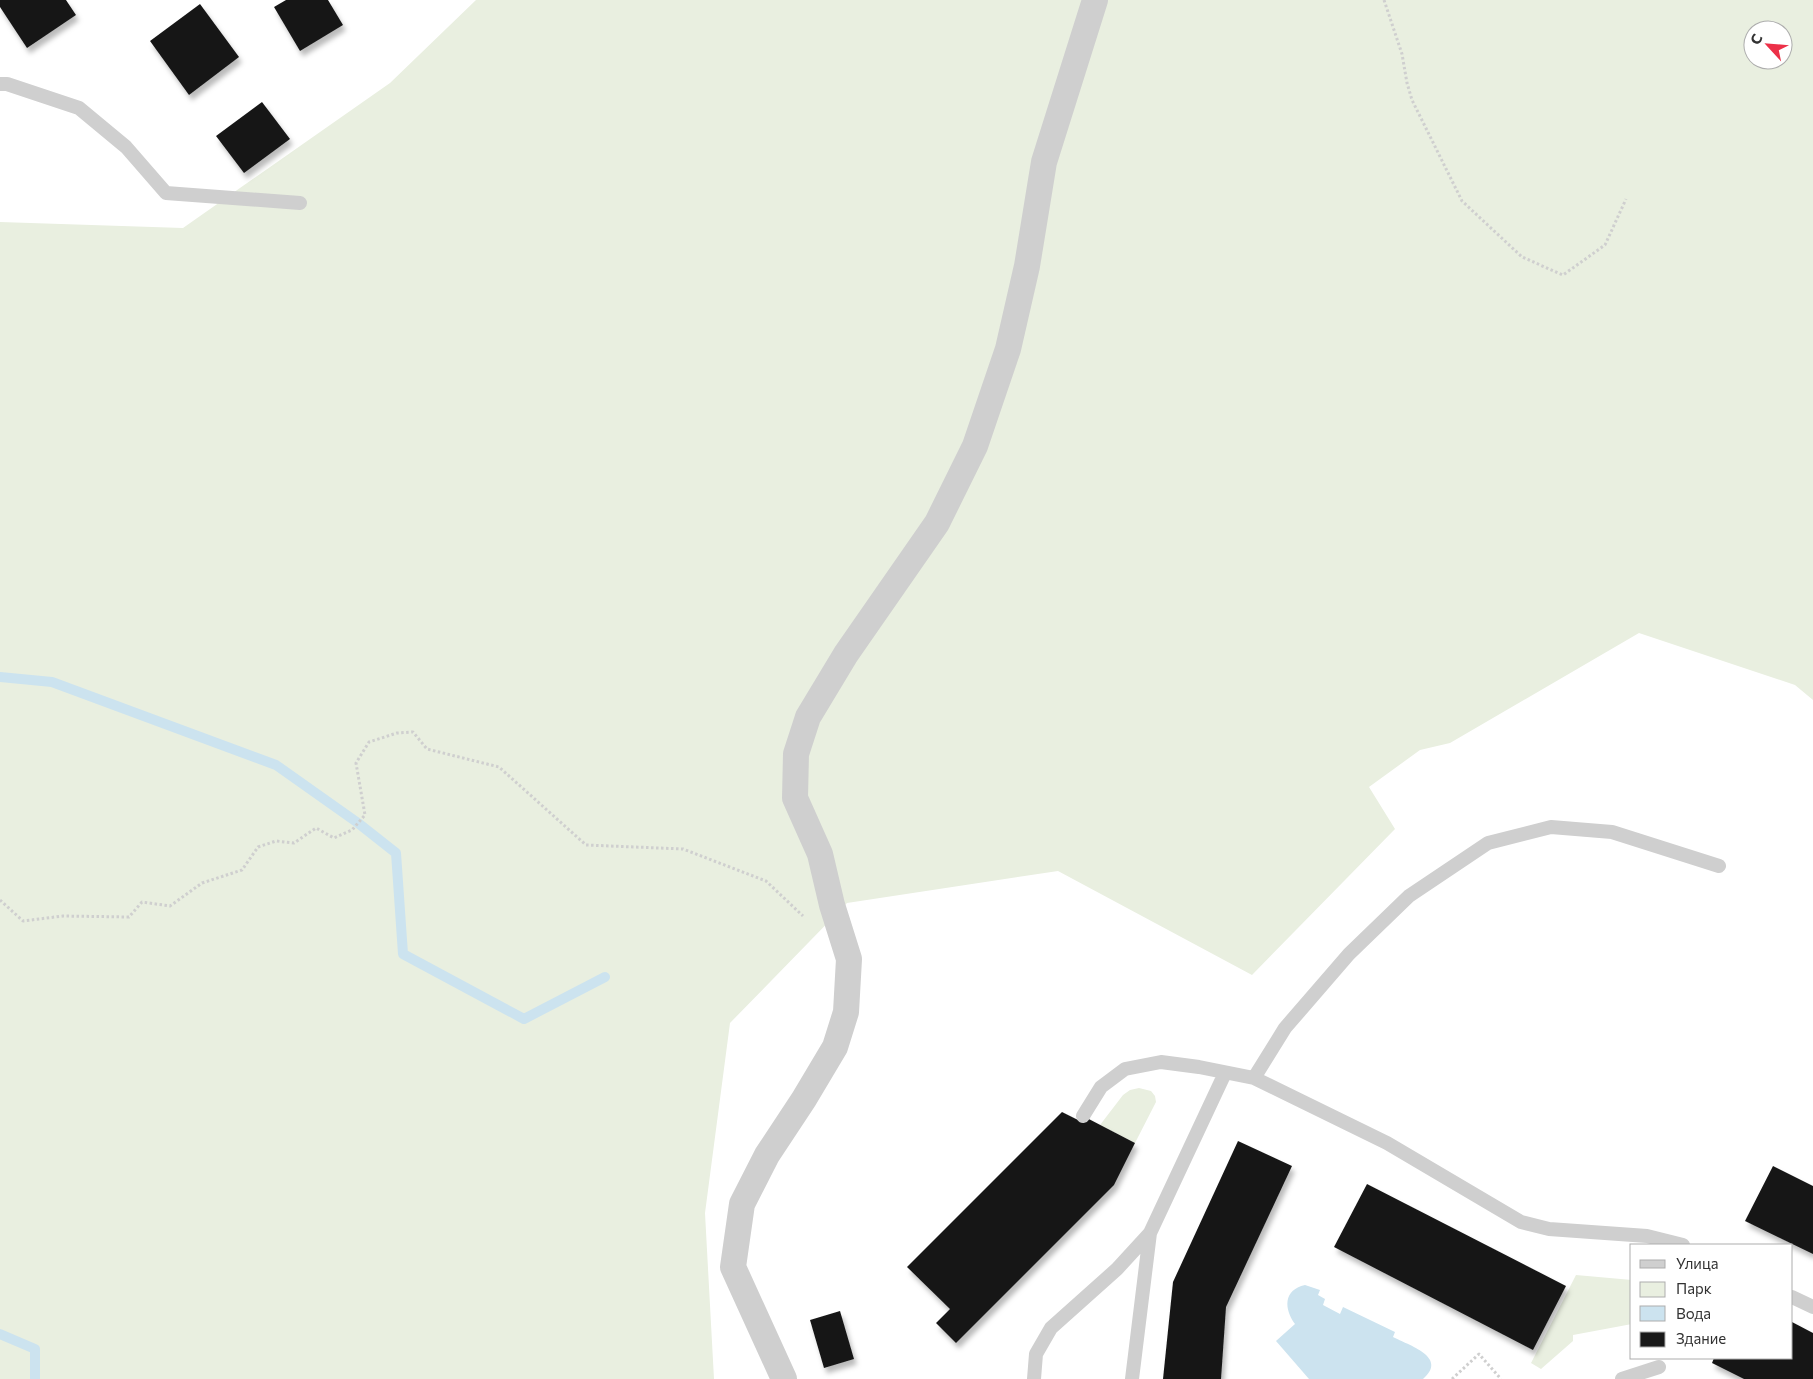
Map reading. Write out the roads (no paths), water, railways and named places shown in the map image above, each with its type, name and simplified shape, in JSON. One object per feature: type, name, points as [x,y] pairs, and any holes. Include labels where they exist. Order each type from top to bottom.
[{"type":"street","points":[[784,1379],[733,1267],[742,1204],[767,1155],[835,1047],[846,1012],[848,958],[832,905],[820,854],[795,798],[796,754],[808,717],[846,654],[937,523],[975,446],[1008,348],[1027,266],[1044,162],[1094,0]]},
{"type":"lane","points":[[0,84],[7,84],[79,108],[126,147],[166,193],[300,203]]},
{"type":"lane","points":[[1254,1078],[1285,1028],[1349,954],[1409,896],[1488,843],[1551,827],[1612,832],[1719,866]]},
{"type":"lane","points":[[1082,1116],[1101,1088],[1125,1069],[1160,1062],[1254,1078],[1388,1143],[1521,1222],[1549,1229],[1647,1236],[1679,1244]]},
{"type":"lane","points":[[1034,1379],[1036,1354],[1051,1328],[1117,1269],[1150,1233],[1225,1073]]},
{"type":"lane","points":[[1132,1379],[1150,1233]]},
{"type":"lane","points":[[1793,1297],[1813,1307]]},
{"type":"lane","points":[[1622,1379],[1659,1367]]},
{"type":"water","points":[[1305,1285],[1320,1290],[1318,1295],[1325,1299],[1323,1305],[1340,1314],[1343,1307],[1395,1332],[1393,1337],[1416,1348],[1429,1358],[1431,1364],[1430,1371],[1423,1379],[1309,1379],[1276,1341],[1295,1324],[1289,1312],[1289,1296],[1298,1287]]},
{"type":"waterway","points":[[0,677],[52,682],[276,765],[358,823],[396,853],[403,954],[524,1019],[605,977]]},
{"type":"waterway","points":[[0,1334],[35,1349],[35,1379]]}]
